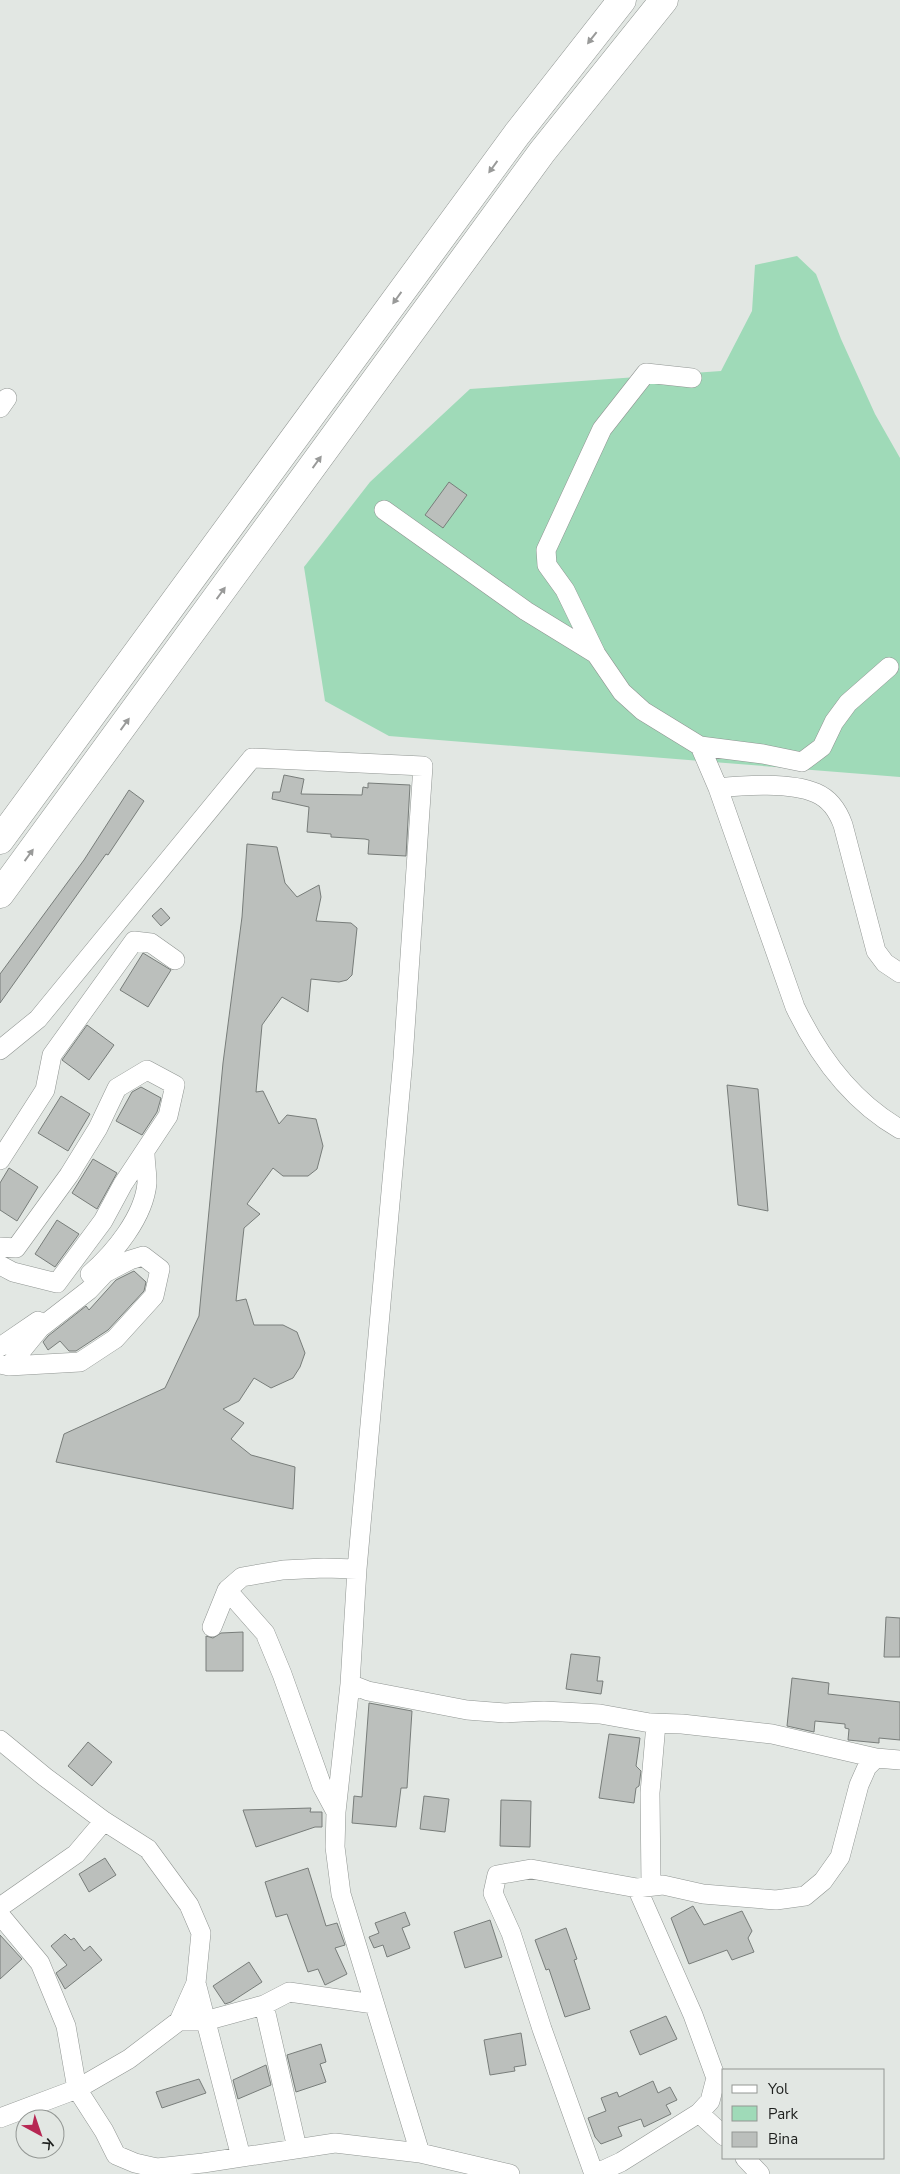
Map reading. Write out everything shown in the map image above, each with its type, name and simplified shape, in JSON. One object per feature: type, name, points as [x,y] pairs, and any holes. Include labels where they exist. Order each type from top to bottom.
[{"type":"highway","points":[[0,840],[517,134],[622,0]]},
{"type":"highway","points":[[0,894],[542,152],[664,0]]},
{"type":"highway","points":[[0,815],[256,490]]},
{"type":"street","points":[[692,378],[646,372],[602,428],[546,550],[547,565],[565,590],[596,654],[610,677],[631,701],[643,711],[700,746],[763,754],[802,762],[822,747],[834,722],[848,703],[889,667]]},
{"type":"street","points":[[384,510],[526,611],[596,654]]},
{"type":"street","points":[[700,746],[718,788],[796,1007],[807,1030],[840,1078],[881,1118],[900,1129]]},
{"type":"street","points":[[0,1050],[38,1019],[252,758],[423,766],[402,1059],[357,1568],[350,1684],[336,1812],[336,1847],[341,1894],[420,2153]]},
{"type":"street","points":[[718,788],[754,786],[815,792],[833,806],[843,824],[876,950],[885,963],[900,973]]},
{"type":"street","points":[[0,1160],[45,1090],[52,1054],[134,941],[151,943],[175,960]]},
{"type":"street","points":[[0,1247],[16,1248],[69,1176],[98,1128],[117,1088],[147,1070],[175,1085],[168,1116],[123,1184],[103,1221],[57,1283],[13,1272],[0,1265]]},
{"type":"street","points":[[0,1347],[35,1323],[103,1263],[135,1223],[147,1184],[145,1152]]},
{"type":"street","points":[[143,1256],[160,1269],[154,1296],[115,1340],[80,1362],[4,1365],[40,1328],[88,1290],[105,1273],[130,1260],[143,1256]]},
{"type":"street","points":[[212,1628],[227,1590],[242,1578],[284,1570],[357,1568]]},
{"type":"street","points":[[227,1590],[265,1633],[282,1674],[322,1786],[336,1812]]},
{"type":"street","points":[[350,1684],[368,1691],[486,1712],[544,1711],[600,1714],[656,1724],[682,1724],[772,1734],[876,1758],[900,1760]]},
{"type":"street","points":[[656,1724],[644,1887],[716,2078],[710,2101],[699,2114],[621,2162],[595,2174],[542,2029],[511,1933],[493,1893],[497,1875],[531,1869],[644,1887],[663,1885],[703,1894],[776,1900],[805,1896],[822,1881],[840,1858],[859,1785],[867,1768],[876,1758]]},
{"type":"street","points":[[0,1740],[45,1778],[148,1849],[189,1905],[201,1933],[196,1983],[204,2021],[242,2157]]},
{"type":"street","points":[[0,1907],[76,1854],[104,1820]]},
{"type":"street","points":[[0,1915],[40,1963],[66,2026],[77,2089],[104,2131],[116,2155],[136,2163],[157,2168],[335,2143],[420,2153],[510,2174]]},
{"type":"street","points":[[0,2118],[77,2089],[129,2059],[179,2021],[196,1983]]},
{"type":"street","points":[[179,2021],[204,2021],[264,2005],[289,1992],[374,2004]]},
{"type":"street","points":[[264,2005],[297,2148]]},
{"type":"street","points":[[699,2114],[722,2134]]},
{"type":"street","points":[[746,2159],[760,2174]]},
{"type":"green space","points":[[797,256],[816,274],[841,339],[875,414],[900,458],[900,777],[389,736],[325,701],[304,567],[370,482],[470,389],[721,371],[752,311],[755,265]]},
{"type":"building","points":[[449,482],[467,495],[443,528],[425,515]]},
{"type":"building","points":[[284,775],[304,779],[301,794],[362,795],[363,787],[368,788],[368,783],[410,785],[406,856],[368,854],[369,840],[331,837],[331,834],[307,832],[309,807],[272,799],[273,792],[280,792]]},
{"type":"building","points":[[129,790],[144,801],[108,855],[106,854],[0,1003],[0,974],[84,860]]},
{"type":"building","points":[[247,844],[277,847],[285,883],[297,897],[319,885],[321,897],[316,921],[351,923],[357,928],[352,975],[347,980],[339,982],[311,979],[308,1012],[282,997],[262,1025],[256,1092],[263,1091],[279,1124],[287,1115],[316,1119],[323,1146],[317,1169],[308,1176],[283,1176],[273,1168],[247,1204],[260,1214],[244,1228],[236,1301],[246,1299],[254,1325],[283,1325],[297,1332],[305,1353],[300,1367],[293,1378],[271,1388],[254,1378],[239,1401],[223,1409],[244,1423],[231,1439],[251,1455],[295,1467],[293,1509],[56,1462],[64,1434],[165,1388],[199,1316],[223,1063],[242,917]]},
{"type":"building","points":[[161,908],[170,918],[161,926],[152,916]]},
{"type":"building","points":[[143,953],[171,970],[148,1007],[120,990]]},
{"type":"building","points":[[87,1025],[114,1045],[89,1080],[62,1060]]},
{"type":"building","points":[[727,1085],[758,1089],[768,1211],[738,1205]]},
{"type":"building","points":[[141,1087],[161,1098],[157,1112],[142,1135],[116,1121],[132,1092]]},
{"type":"building","points":[[61,1096],[90,1114],[68,1151],[38,1133]]},
{"type":"building","points":[[93,1159],[117,1173],[97,1209],[72,1193]]},
{"type":"building","points":[[9,1168],[38,1187],[17,1221],[0,1210],[0,1183]]},
{"type":"building","points":[[57,1220],[79,1234],[55,1267],[35,1254]]},
{"type":"building","points":[[134,1271],[146,1282],[144,1291],[108,1330],[76,1351],[69,1351],[60,1341],[48,1350],[43,1342],[48,1336],[86,1306],[89,1310],[116,1280]]},
{"type":"building","points":[[886,1617],[900,1618],[900,1657],[884,1657]]},
{"type":"building","points":[[243,1632],[243,1671],[206,1671],[206,1636],[213,1638],[221,1633]]},
{"type":"building","points":[[571,1654],[600,1657],[597,1681],[603,1681],[601,1694],[566,1689]]},
{"type":"building","points":[[792,1678],[829,1683],[828,1694],[900,1702],[900,1740],[879,1738],[879,1743],[848,1740],[849,1729],[845,1728],[845,1724],[815,1721],[814,1732],[787,1726]]},
{"type":"building","points":[[369,1703],[412,1711],[407,1788],[401,1788],[396,1827],[352,1823],[354,1796],[362,1797]]},
{"type":"building","points":[[609,1734],[640,1738],[636,1766],[641,1771],[634,1803],[599,1798]]},
{"type":"building","points":[[88,1742],[112,1762],[92,1786],[68,1766]]},
{"type":"building","points":[[424,1796],[449,1799],[445,1832],[420,1829]]},
{"type":"building","points":[[501,1800],[531,1801],[530,1847],[500,1846]]},
{"type":"building","points":[[311,1808],[310,1812],[322,1812],[322,1827],[315,1827],[256,1847],[243,1810]]},
{"type":"building","points":[[105,1858],[116,1875],[89,1892],[79,1874]]},
{"type":"building","points":[[308,1868],[326,1926],[337,1923],[345,1945],[335,1948],[347,1974],[325,1985],[318,1969],[308,1972],[287,1914],[276,1917],[265,1882]]},
{"type":"building","points":[[693,1906],[704,1925],[742,1911],[752,1931],[748,1938],[754,1952],[732,1960],[727,1950],[689,1964],[671,1918]]},
{"type":"building","points":[[405,1912],[410,1925],[402,1928],[410,1948],[387,1957],[383,1945],[374,1948],[369,1937],[379,1933],[375,1923]]},
{"type":"building","points":[[490,1920],[502,1957],[465,1968],[454,1932]]},
{"type":"building","points":[[566,1928],[577,1959],[574,1960],[590,2009],[565,2017],[549,1969],[546,1970],[535,1940]]},
{"type":"building","points":[[65,1934],[71,1940],[74,1938],[84,1951],[90,1946],[102,1960],[65,1989],[56,1973],[67,1965],[51,1946]]},
{"type":"building","points":[[0,1935],[22,1959],[0,1979]]},
{"type":"building","points":[[249,1962],[262,1982],[225,2004],[213,1986]]},
{"type":"building","points":[[666,2016],[677,2039],[640,2055],[630,2031]]},
{"type":"building","points":[[521,2033],[526,2065],[514,2067],[515,2071],[490,2075],[484,2040]]},
{"type":"building","points":[[321,2044],[326,2062],[320,2064],[326,2082],[296,2092],[287,2055]]},
{"type":"building","points":[[266,2065],[271,2085],[238,2099],[233,2080]]},
{"type":"building","points":[[199,2079],[206,2093],[162,2108],[156,2092]]},
{"type":"building","points":[[653,2081],[658,2093],[670,2087],[677,2100],[666,2105],[671,2114],[644,2127],[641,2119],[618,2127],[622,2136],[601,2144],[595,2137],[588,2118],[606,2111],[601,2098],[617,2092],[619,2097]]}]
